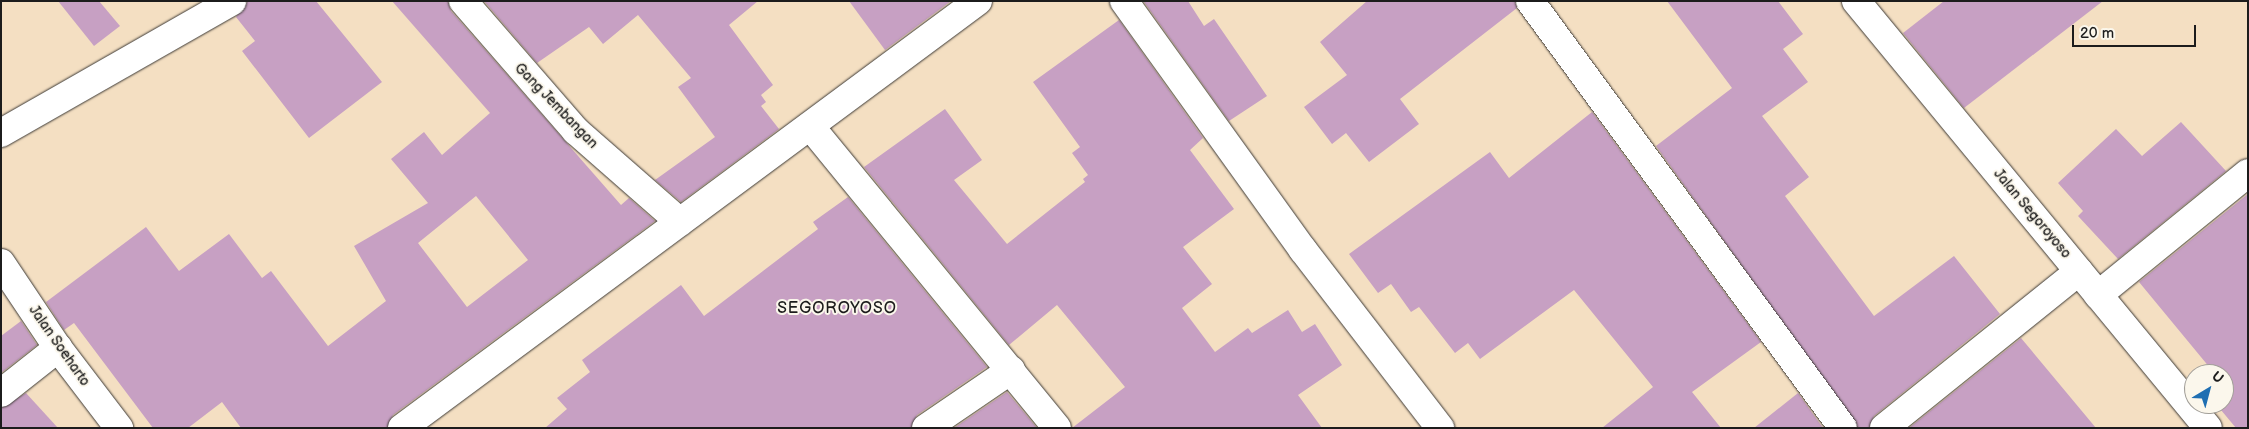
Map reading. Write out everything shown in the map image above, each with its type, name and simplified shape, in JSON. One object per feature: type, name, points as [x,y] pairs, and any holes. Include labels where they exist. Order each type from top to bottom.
[{"type":"street","points":[[1,134],[232,1]]},
{"type":"street","name":"Gang Jembangan","points":[[463,1],[576,131],[680,222]]},
{"type":"street","points":[[402,428],[978,1]]},
{"type":"street","points":[[1124,1],[1303,250],[1440,428]]},
{"type":"street","points":[[1530,1],[1843,428]]},
{"type":"street","name":"Jalan Segoroyoso","points":[[1856,1],[2208,428]]},
{"type":"street","points":[[810,126],[1057,428]]},
{"type":"street","points":[[2098,295],[2248,173]]},
{"type":"street","name":"Jalan Soeharto","points":[[1,263],[58,348],[119,428]]},
{"type":"street","points":[[1884,428],[2079,271]]},
{"type":"street","points":[[1,393],[58,348]]},
{"type":"street","points":[[926,428],[1011,370]]},
{"type":"building","points":[[58,1],[99,1],[120,26],[94,46]]},
{"type":"building","points":[[248,1],[316,1],[382,82],[309,138],[242,51],[255,41],[236,17]]},
{"type":"building","points":[[392,1],[448,1],[451,11],[621,205],[629,198],[655,221],[393,415],[387,428],[241,428],[222,402],[188,428],[153,428],[74,323],[64,330],[46,302],[146,227],[179,271],[229,234],[262,278],[271,271],[328,346],[386,301],[354,246],[428,203],[391,159],[424,132],[442,155],[490,113]],"holes":[[[476,196],[528,260],[467,307],[418,243]]]},
{"type":"building","points":[[484,1],[758,1],[729,25],[773,85],[761,95],[766,102],[761,106],[779,129],[681,202],[655,180],[715,137],[678,87],[691,78],[638,15],[603,44],[589,27],[537,63]]},
{"type":"building","points":[[849,1],[951,1],[885,50]]},
{"type":"building","points":[[1188,1],[1204,26],[1214,19],[1267,96],[1229,121],[1144,2]]},
{"type":"building","points":[[1367,1],[1515,1],[1517,8],[1400,99],[1419,124],[1369,162],[1346,133],[1332,144],[1304,107],[1347,75],[1320,42]]},
{"type":"building","points":[[1667,1],[1778,1],[1803,34],[1783,49],[1808,82],[1762,116],[1809,177],[1785,196],[1874,316],[1954,256],[2000,314],[1874,416],[1869,428],[1858,428],[1656,146],[1732,88]]},
{"type":"building","points":[[1944,1],[2103,1],[1964,108],[1903,33]]},
{"type":"building","points":[[1119,20],[1203,138],[1190,150],[1234,209],[1183,247],[1212,284],[1182,308],[1215,352],[1248,328],[1252,333],[1288,310],[1302,332],[1315,324],[1342,365],[1298,395],[1322,428],[1072,428],[1125,387],[1057,305],[1009,345],[864,167],[945,109],[982,160],[954,180],[1007,244],[1085,182],[1083,179],[1088,175],[1072,153],[1080,147],[1033,82]]},
{"type":"building","points":[[1592,112],[1761,342],[1692,392],[1721,428],[1602,428],[1653,387],[1574,290],[1480,359],[1468,343],[1455,353],[1419,307],[1411,312],[1391,284],[1378,293],[1349,254],[1490,152],[1509,178]]},
{"type":"building","points":[[2181,122],[2226,171],[2118,259],[2078,216],[2083,211],[2058,183],[2116,129],[2142,156]]},
{"type":"building","points":[[2248,194],[2248,428],[2236,428],[2224,414],[2234,414],[2234,364],[2207,364],[2139,282]]},
{"type":"building","points":[[848,197],[987,367],[917,415],[911,428],[545,428],[567,409],[557,398],[590,372],[582,360],[681,285],[704,316],[818,229],[813,222]]},
{"type":"building","points":[[21,321],[37,345],[1,373],[1,336]]},
{"type":"building","points":[[2020,339],[2096,428],[1909,428]]},
{"type":"building","points":[[1007,392],[1037,428],[954,428]]},
{"type":"building","points":[[26,393],[58,428],[1,428],[1,408]]},
{"type":"building","points":[[1798,393],[1823,428],[1754,428]]},
{"type":"district","name":"SEGOROYOSO","points":[[837,309]]}]
